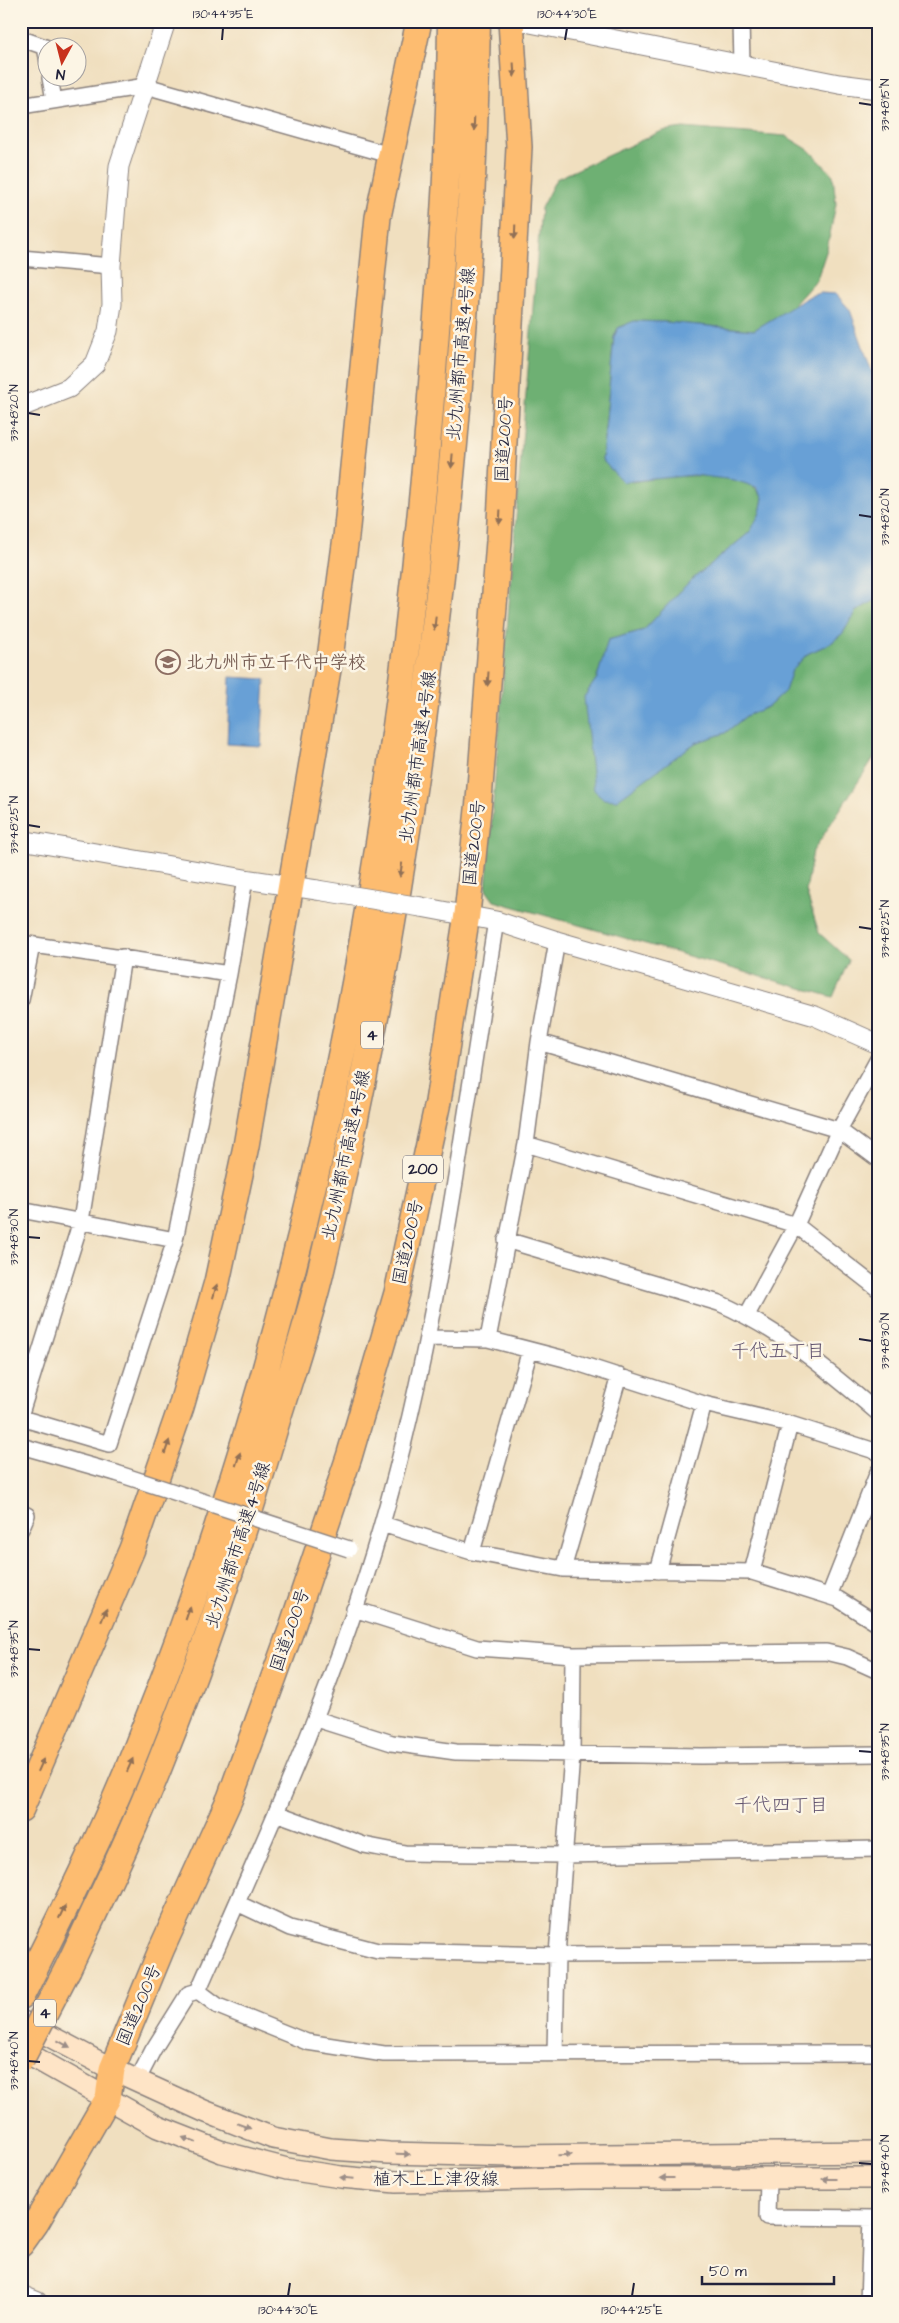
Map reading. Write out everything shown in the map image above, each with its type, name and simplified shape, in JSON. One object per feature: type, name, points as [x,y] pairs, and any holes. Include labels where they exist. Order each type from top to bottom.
[{"type":"highway","points":[[21,1809],[132,1549],[181,1407],[220,1272],[246,1146],[330,658],[346,537],[378,217],[419,21]]},
{"type":"highway","name":"北九州都市高速4号線","points":[[21,1996],[137,1748],[188,1614],[243,1444],[292,1272],[335,1082],[364,927],[396,735],[421,521],[439,289],[451,58],[451,21]]},
{"type":"highway","name":"北九州都市高速4号線","points":[[21,2059],[68,1968],[116,1865],[162,1758],[212,1624],[267,1455],[318,1282],[359,1102],[392,928],[423,730],[446,525],[467,292],[477,21]]},
{"type":"highway","name":"国道200号","points":[[21,2244],[36,2224],[108,2098],[112,2069],[162,1948],[230,1798],[291,1630],[348,1457],[397,1293],[438,1102],[467,914],[479,800],[499,540],[514,270],[519,147],[511,21]]},
{"type":"main road","name":"植木上上津役線","points":[[21,2021],[112,2069],[204,2111],[273,2138],[330,2149],[389,2154],[512,2156],[878,2152]]},
{"type":"main road","name":"植木上上津役線","points":[[21,2050],[158,2128],[222,2152],[287,2168],[341,2177],[396,2182],[580,2178],[878,2178]]},
{"type":"street","points":[[21,407],[70,388],[95,364],[108,331],[112,304],[111,266],[118,166],[166,21]]},
{"type":"street","points":[[520,21],[839,84],[878,89]]},
{"type":"street","points":[[741,21],[742,64]]},
{"type":"street","points":[[21,44],[28,42],[38,45]]},
{"type":"street","points":[[21,106],[146,86],[390,155]]},
{"type":"street","points":[[52,88],[54,100]]},
{"type":"street","points":[[21,258],[111,266]]},
{"type":"street","points":[[21,840],[245,880],[291,885],[467,914],[815,1016],[878,1044]]},
{"type":"street","points":[[21,1418],[109,1444],[175,1240],[245,880]]},
{"type":"street","points":[[198,1992],[316,1719],[382,1524],[428,1338],[496,921]]},
{"type":"street","points":[[488,1339],[526,1144],[539,1042],[557,941]]},
{"type":"street","points":[[21,1000],[27,944],[228,974]]},
{"type":"street","points":[[21,1413],[81,1221],[123,957]]},
{"type":"street","points":[[539,1042],[839,1130],[878,1159]]},
{"type":"street","points":[[747,1315],[796,1225],[839,1130],[878,1059]]},
{"type":"street","points":[[526,1144],[796,1225],[878,1289]]},
{"type":"street","points":[[21,1210],[175,1240]]},
{"type":"street","points":[[506,1240],[720,1302],[747,1315],[827,1368],[878,1413]]},
{"type":"street","points":[[428,1338],[488,1339],[619,1376],[704,1404],[790,1424],[878,1452]]},
{"type":"street","points":[[472,1552],[530,1350]]},
{"type":"street","points":[[563,1569],[619,1376]]},
{"type":"street","points":[[658,1571],[704,1404]]},
{"type":"street","points":[[752,1572],[790,1424]]},
{"type":"street","points":[[21,1446],[116,1473],[372,1557]]},
{"type":"street","points":[[829,1596],[878,1472]]},
{"type":"street","points":[[21,1513],[27,1515],[21,1529]]},
{"type":"street","points":[[382,1524],[472,1552],[563,1569],[752,1572],[838,1599],[878,1624]]},
{"type":"street","points":[[354,1609],[477,1648],[573,1655],[826,1652],[847,1657],[878,1671]]},
{"type":"street","points":[[555,2054],[557,1955],[572,1755],[573,1655]]},
{"type":"street","points":[[316,1719],[392,1743],[456,1752],[572,1755],[878,1754]]},
{"type":"street","points":[[276,1813],[364,1845],[405,1853],[564,1855],[878,1849]]},
{"type":"street","points":[[237,1903],[290,1928],[378,1951],[557,1955],[878,1953]]},
{"type":"street","points":[[137,2081],[153,2050],[188,1994],[198,1992],[218,2006],[307,2042],[384,2054],[878,2053]]},
{"type":"street","points":[[768,2179],[767,2217],[874,2218],[868,2302]]},
{"type":"street","points":[[21,2295],[38,2302]]},
{"type":"green space","points":[[683,128],[786,136],[809,150],[833,175],[836,204],[827,249],[817,279],[791,308],[754,330],[635,321],[618,328],[614,337],[602,460],[632,482],[660,478],[710,476],[741,481],[753,486],[763,498],[760,513],[750,532],[689,582],[644,630],[608,640],[597,678],[584,697],[668,762],[695,743],[725,733],[746,716],[769,706],[785,691],[792,670],[807,654],[831,643],[843,633],[855,612],[878,598],[878,735],[875,756],[813,851],[806,891],[819,933],[849,960],[833,997],[494,901],[486,890],[541,208],[556,179],[662,131]]},
{"type":"water","points":[[820,293],[836,294],[850,310],[878,389],[878,598],[855,612],[843,633],[831,643],[807,654],[792,670],[785,691],[769,706],[746,716],[725,733],[695,743],[617,800],[604,799],[594,790],[584,697],[597,678],[608,640],[644,630],[689,582],[750,532],[760,513],[763,498],[756,487],[734,480],[694,475],[623,482],[602,460],[614,337],[618,328],[634,321],[754,330],[810,296]]},
{"type":"water","points":[[230,677],[265,679],[261,746],[227,744]]},
{"type":"place","name":"北九州市立千代中学校","points":[[168,662]]},
{"type":"district","name":"千代五丁目","points":[[778,1351]]},
{"type":"district","name":"千代四丁目","points":[[781,1805]]}]
